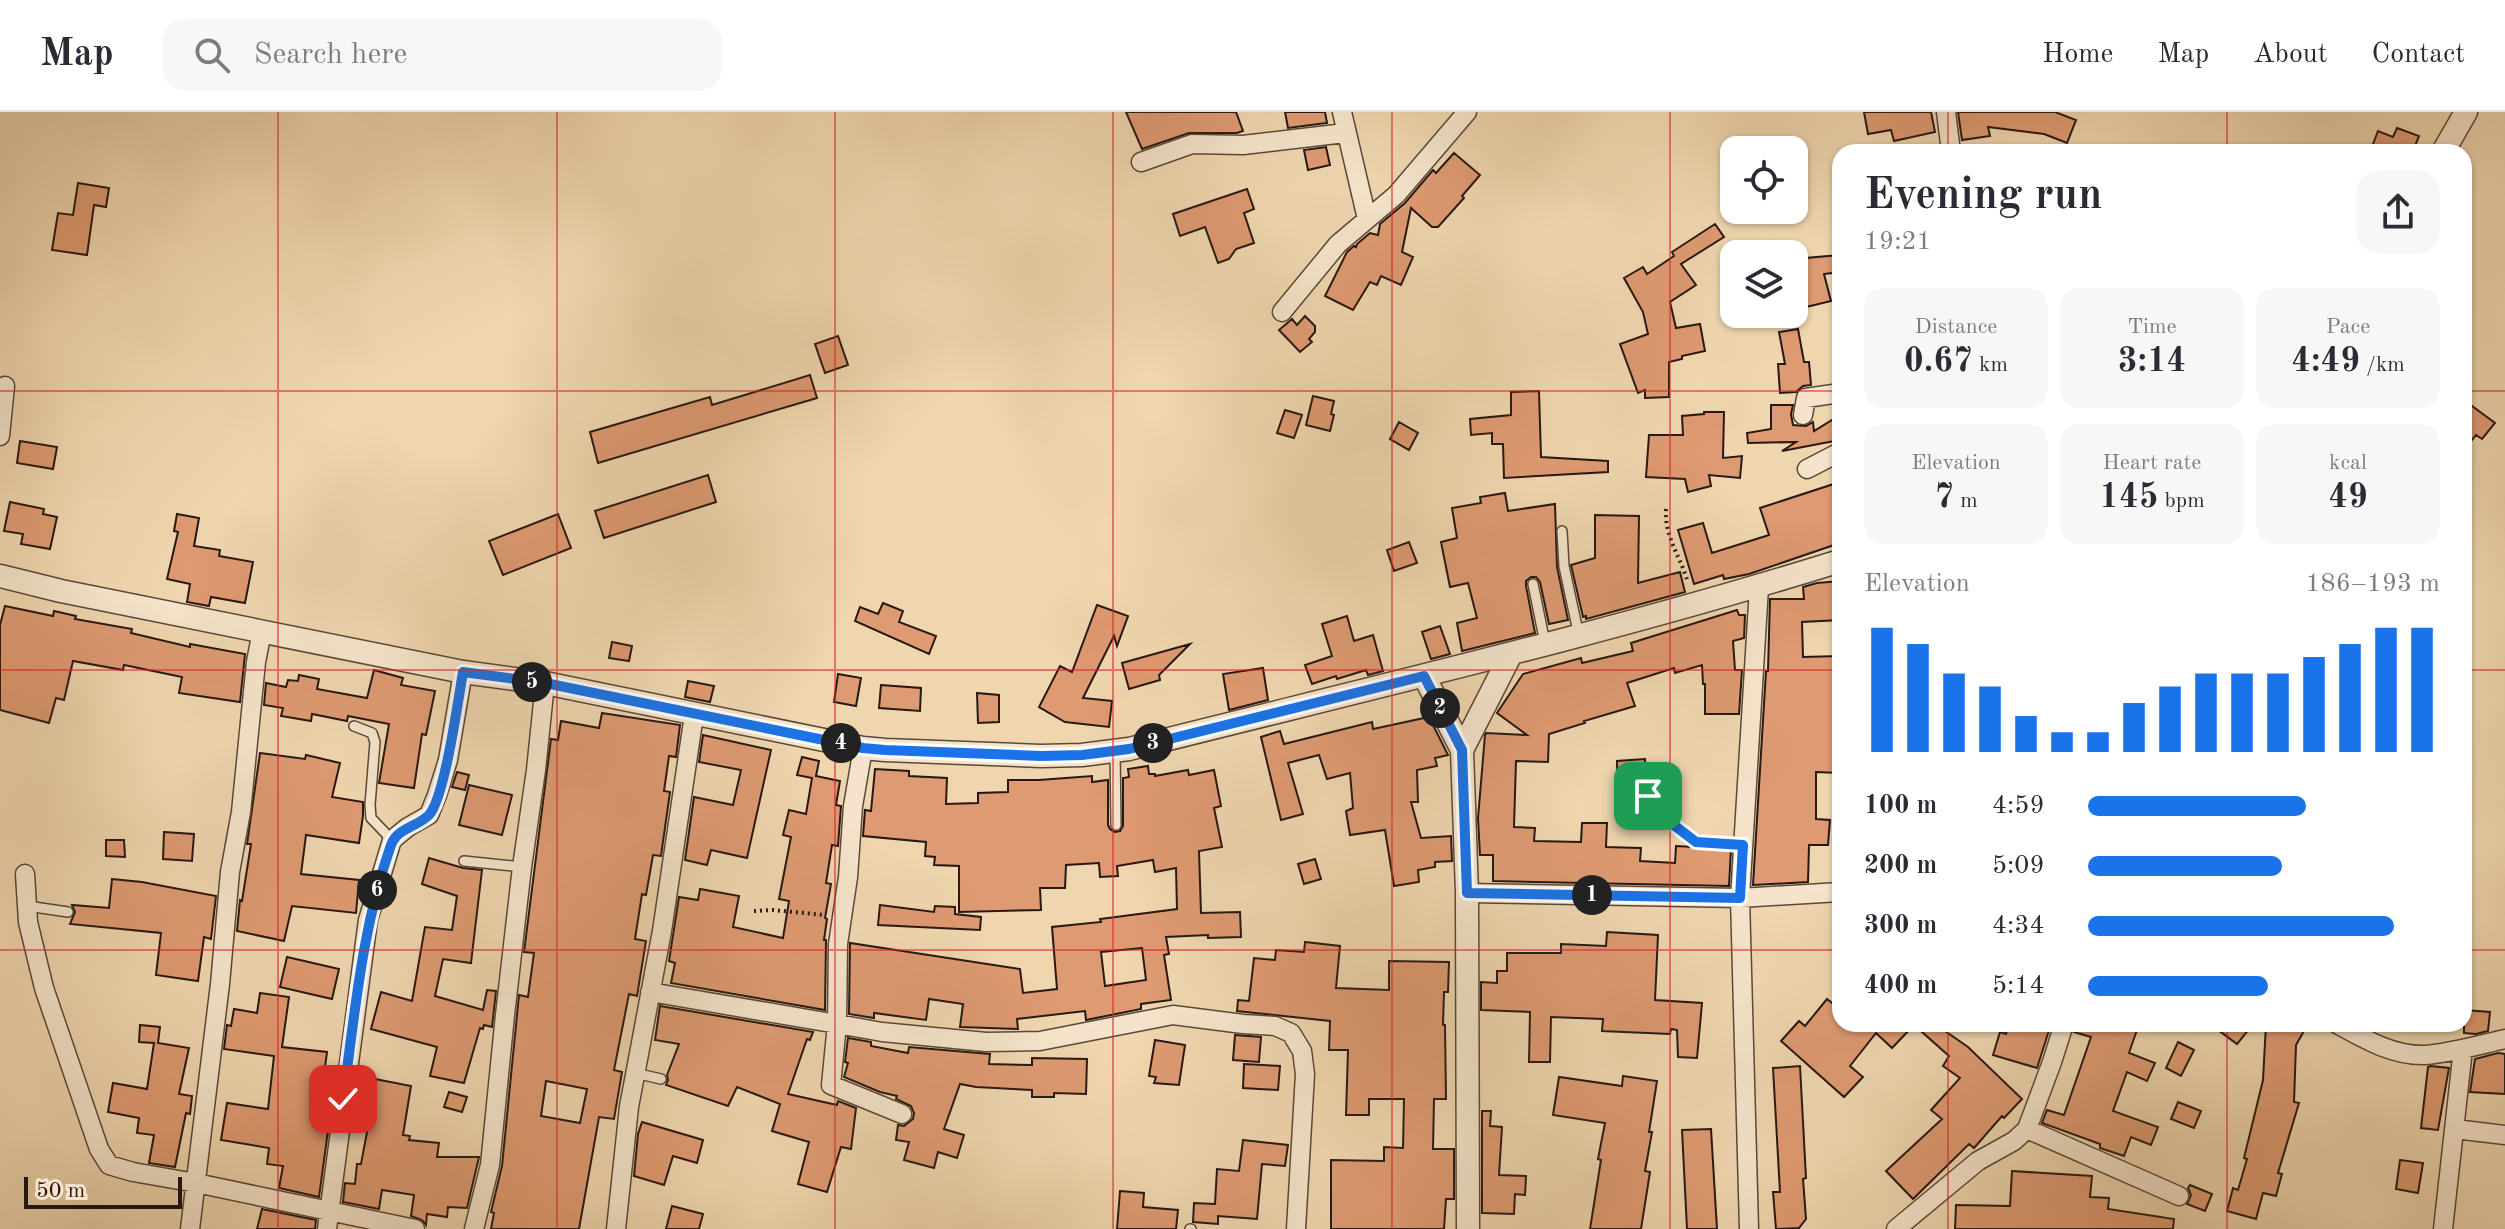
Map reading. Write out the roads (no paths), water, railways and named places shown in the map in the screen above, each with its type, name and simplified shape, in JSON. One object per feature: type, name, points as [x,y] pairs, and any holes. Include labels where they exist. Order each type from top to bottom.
[{"type":"street","points":[[1342,112],[1367,219]]},
{"type":"street","points":[[1282,312],[1338,244],[1396,195],[1467,112]]},
{"type":"street","points":[[1946,112],[1950,144]]},
{"type":"street","points":[[2448,144],[2466,112]]},
{"type":"street","points":[[1141,162],[1192,144],[1243,145],[1345,133]]},
{"type":"street","points":[[0,436],[5,386]]},
{"type":"street","points":[[1803,415],[1806,398],[1832,394]]},
{"type":"street","points":[[1807,469],[1832,456]]},
{"type":"street","points":[[0,576],[463,672],[545,683],[863,748],[1041,756],[1115,751],[1424,676],[1759,587],[1832,564]]},
{"type":"street","points":[[1749,1229],[1740,898],[1759,587]]},
{"type":"street","points":[[190,1229],[220,984],[230,872],[241,812],[262,631]]},
{"type":"street","points":[[1462,750],[1511,654]]},
{"type":"street","points":[[328,1221],[368,920],[392,840],[429,815],[437,795],[448,760],[463,672]]},
{"type":"street","points":[[1424,676],[1462,750],[1467,893],[1468,1229]]},
{"type":"street","points":[[474,1229],[490,1165],[545,683]]},
{"type":"street","points":[[616,1229],[629,1107],[694,715]]},
{"type":"street","points":[[863,748],[853,806],[838,944],[837,1024],[831,1085],[902,1114]]},
{"type":"street","points":[[25,874],[28,922],[44,988],[99,1149],[109,1165],[196,1183],[328,1221],[415,1229]]},
{"type":"street","points":[[1467,893],[1740,898],[1832,892]]},
{"type":"street","points":[[650,992],[882,1032],[972,1040],[1040,1041],[1173,1015],[1275,1026],[1291,1033],[1302,1051],[1305,1074],[1296,1229]]},
{"type":"street","points":[[1896,1229],[1978,1161],[2014,1141],[2027,1129],[2061,1032]]},
{"type":"street","points":[[2352,1032],[2396,1051],[2423,1055],[2505,1039]]},
{"type":"street","points":[[2443,1229],[2463,1049]]},
{"type":"street","points":[[2027,1129],[2179,1196]]},
{"type":"street","points":[[2455,1129],[2505,1135]]},
{"type":"lane","points":[[1562,531],[1564,566],[1579,636]]},
{"type":"lane","points":[[1533,584],[1545,645]]},
{"type":"lane","points":[[354,726],[372,733],[375,742],[371,818],[392,840]]},
{"type":"lane","points":[[1115,751],[1116,825]]},
{"type":"lane","points":[[464,861],[522,867]]},
{"type":"lane","points":[[27,906],[68,912]]},
{"type":"lane","points":[[635,1073],[661,1079]]}]
